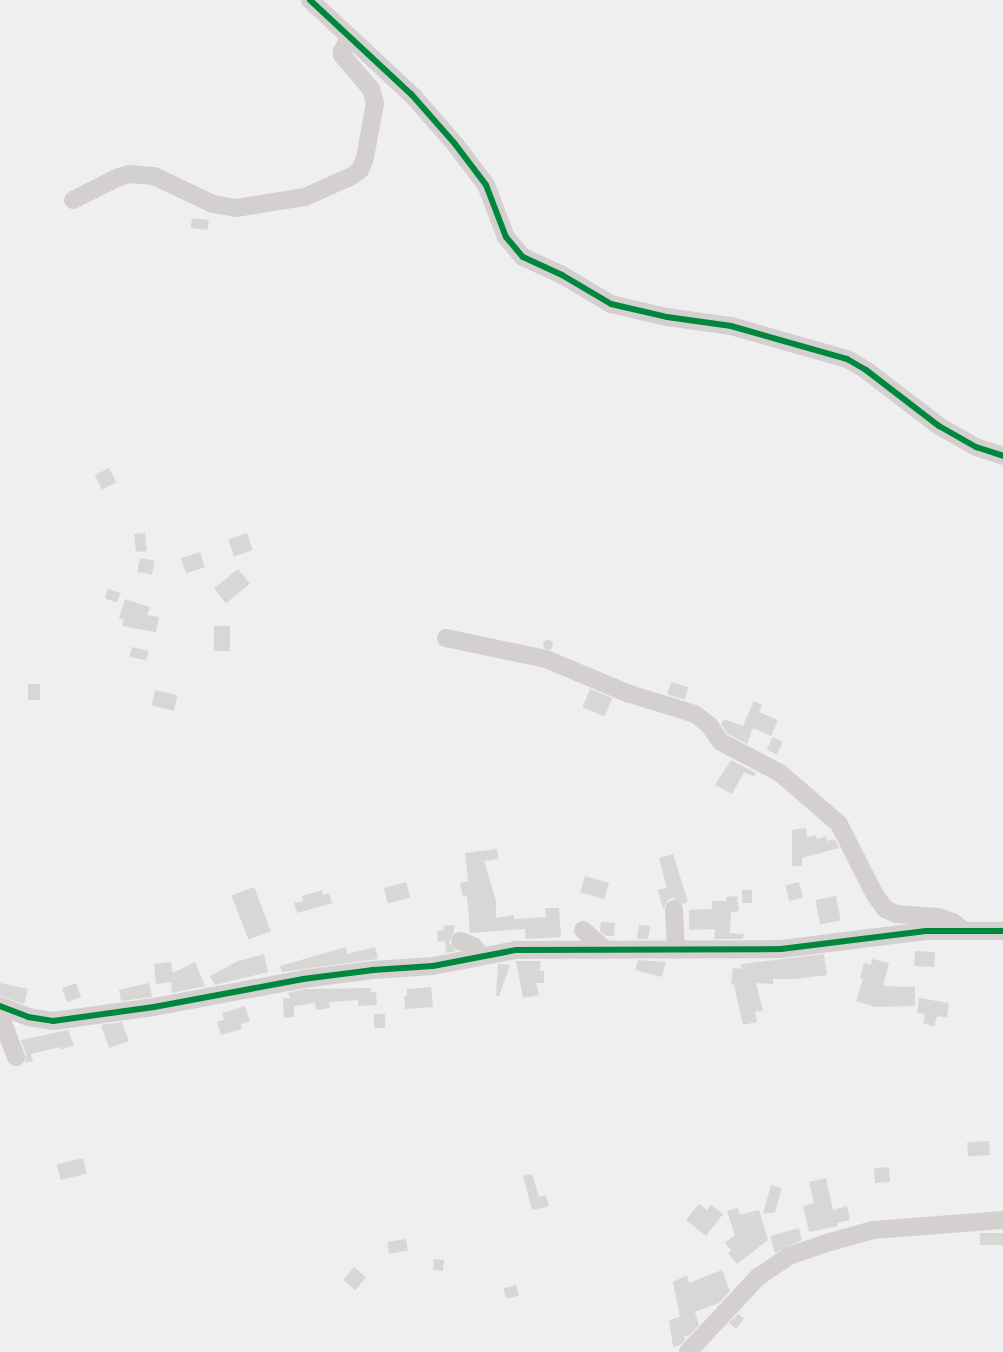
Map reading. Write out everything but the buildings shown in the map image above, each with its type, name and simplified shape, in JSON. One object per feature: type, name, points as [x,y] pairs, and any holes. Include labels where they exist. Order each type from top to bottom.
[{"type":"street","points":[[310,0],[412,95],[470,161],[486,185],[506,237],[522,256],[562,275],[611,304],[667,317],[731,326],[848,358],[939,426],[976,447],[1003,456]]},
{"type":"street","points":[[73,200],[119,177],[130,174],[154,176],[213,204],[236,208],[305,197],[350,177],[360,170],[365,158],[375,103],[371,89],[342,55],[342,51],[350,37]]},
{"type":"street","points":[[446,638],[546,659],[627,693],[695,714],[709,726],[721,742],[780,773],[839,824],[875,895],[885,908],[896,914],[938,918],[953,922],[965,930]]},
{"type":"street","points":[[674,909],[676,950]]},
{"type":"street","points":[[583,930],[606,950]]},
{"type":"street","points":[[0,1006],[28,1017],[53,1021],[79,1019],[303,979],[373,970],[433,966],[524,950],[781,949],[926,931],[1003,931]]},
{"type":"street","points":[[460,941],[473,946],[482,956]]},
{"type":"street","points":[[0,1015],[16,1056]]},
{"type":"street","points":[[688,1352],[758,1277],[790,1256],[823,1244],[873,1230],[1003,1220]]},
{"type":"cycle path","points":[[310,0],[412,95],[455,144],[486,185],[506,237],[523,257],[562,275],[611,304],[667,317],[731,326],[847,359],[866,370],[939,426],[976,447],[1003,456]]},
{"type":"cycle path","points":[[0,1006],[28,1017],[53,1021],[154,1007],[303,979],[373,970],[433,966],[516,950],[781,949],[926,931],[1003,931]]}]
